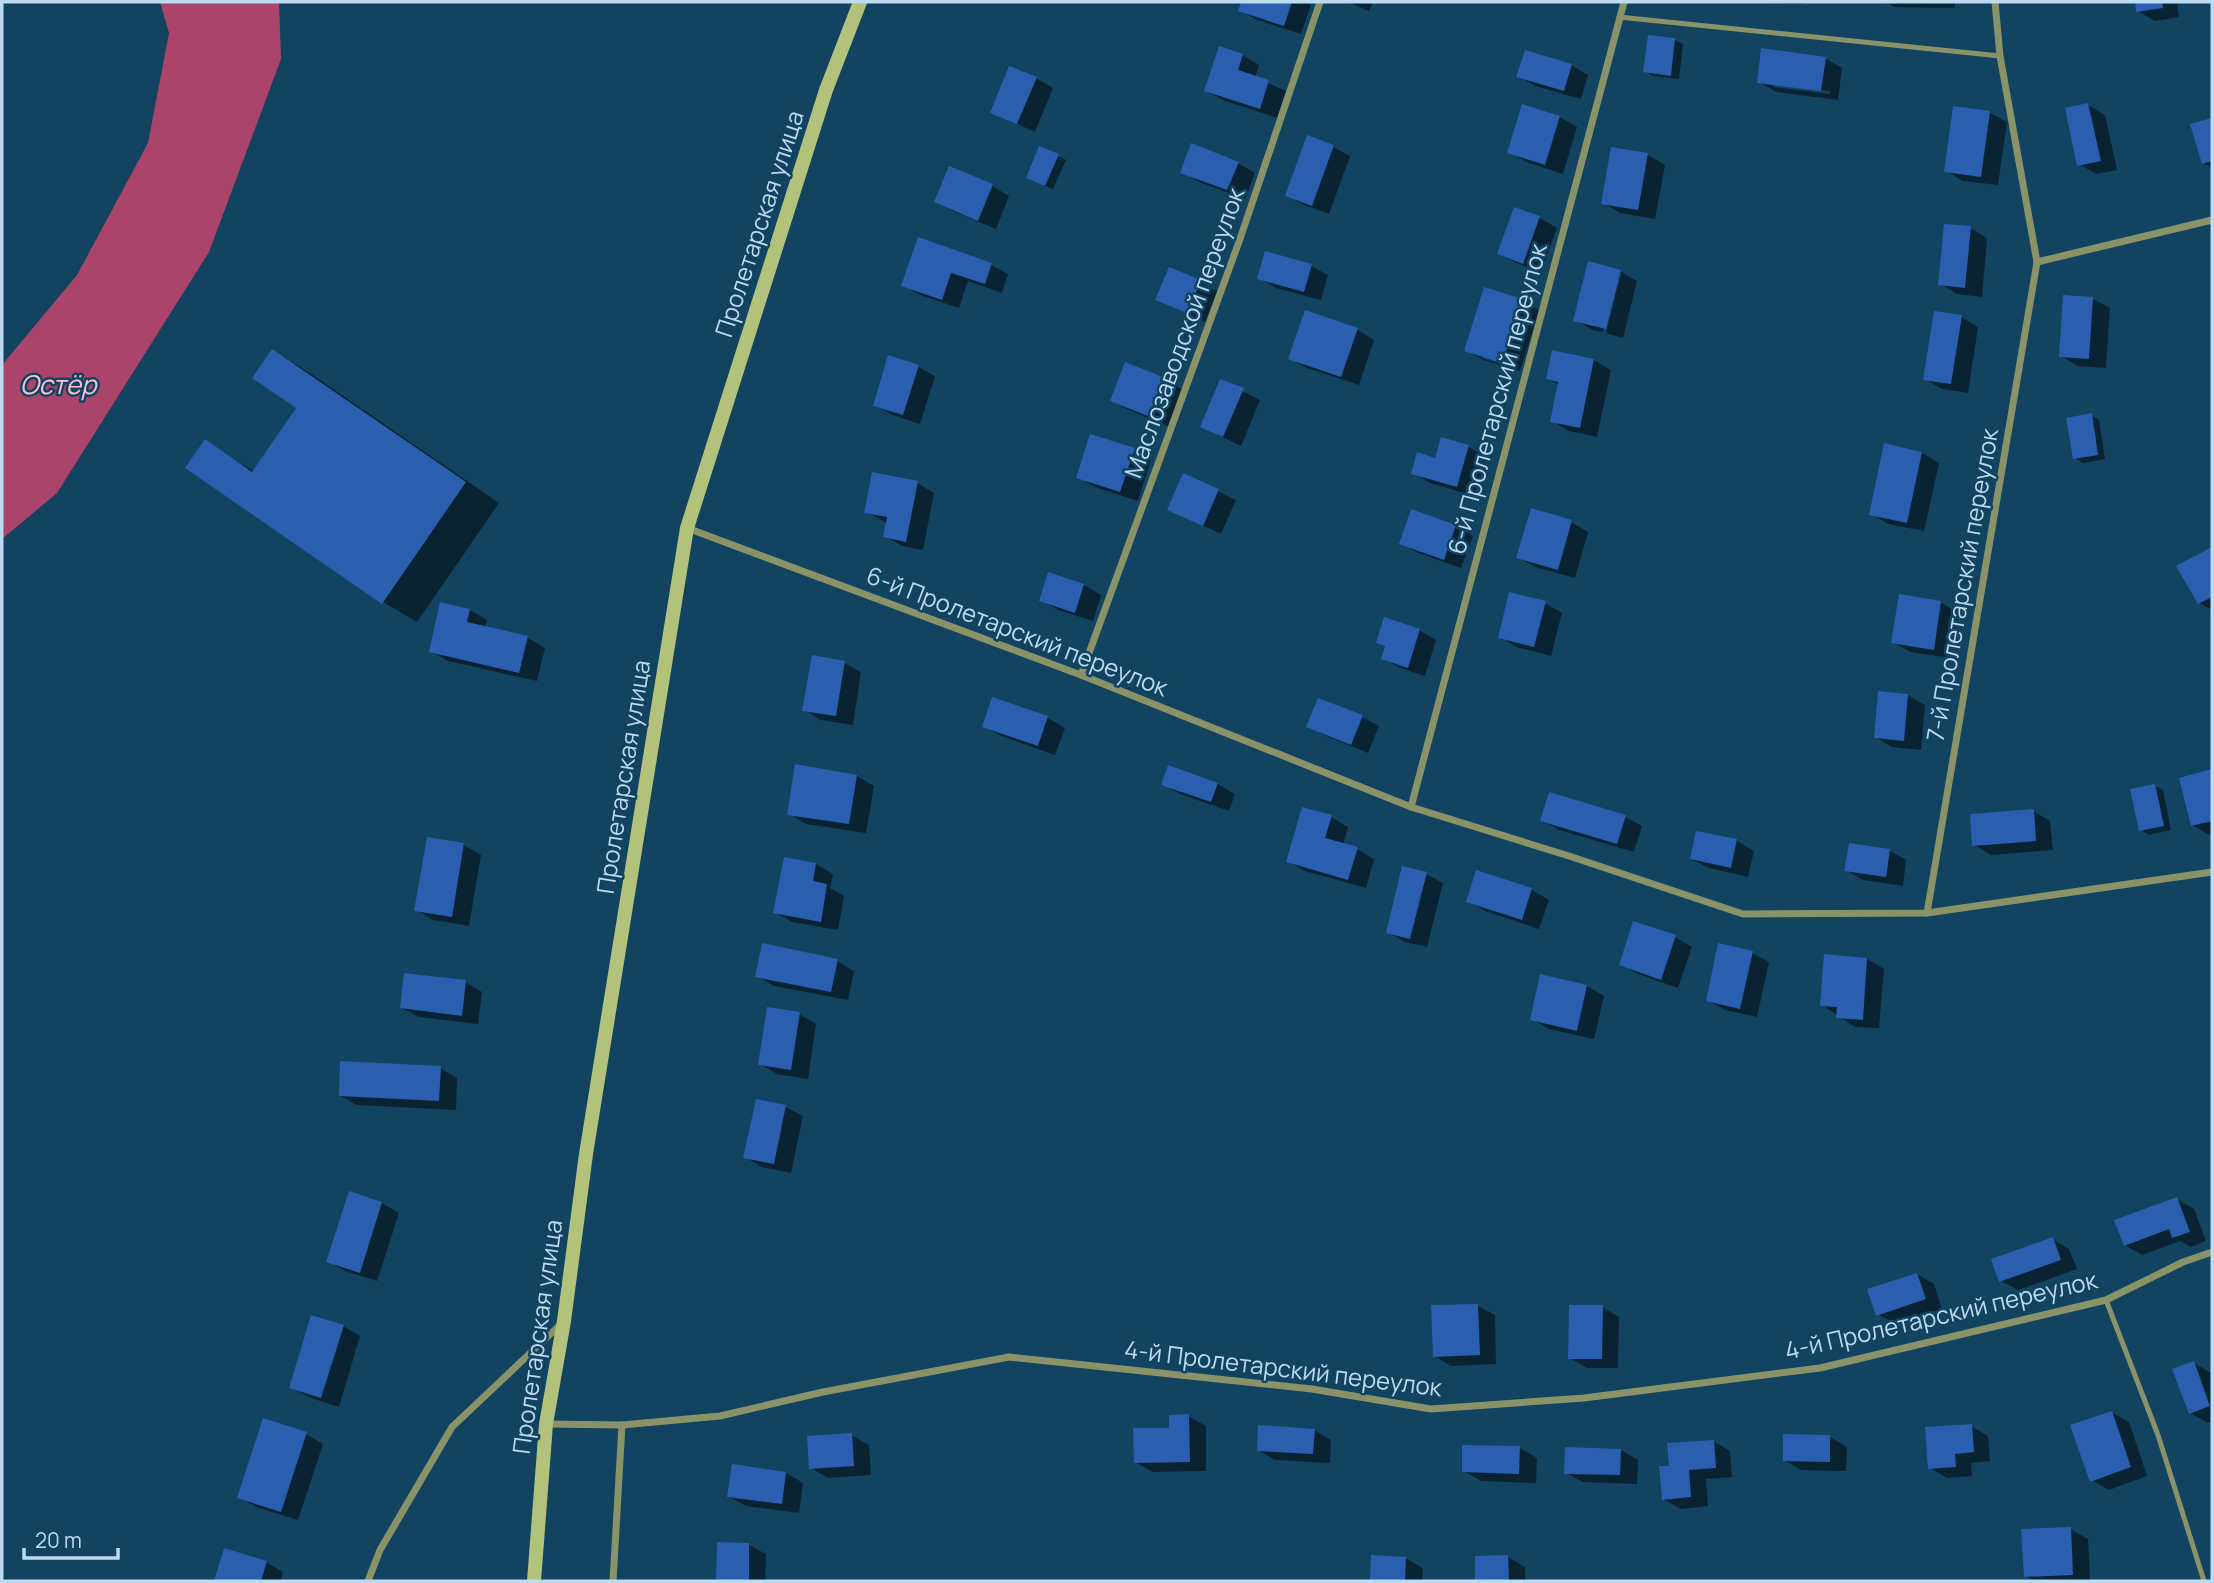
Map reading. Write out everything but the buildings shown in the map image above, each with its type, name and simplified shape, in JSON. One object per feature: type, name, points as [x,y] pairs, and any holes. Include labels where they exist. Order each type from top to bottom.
[{"type":"main road","name":"Пролетарская улица","points":[[534,1581],[546,1424],[564,1321],[586,1154],[687,528],[826,90],[860,2]]},
{"type":"street","name":"Маслозаводской переулок","points":[[1081,676],[1240,239],[1320,2]]},
{"type":"street","name":"6-й Пролетарский переулок","points":[[1411,807],[1624,2]]},
{"type":"street","name":"7-й Пролетарский переулок","points":[[1927,913],[2037,262],[2000,55],[1995,2]]},
{"type":"street","points":[[2037,262],[2212,220]]},
{"type":"street","name":"6-й Пролетарский переулок","points":[[687,528],[1081,676],[1411,807],[1743,914],[1927,913],[2212,872]]},
{"type":"street","name":"4-й Пролетарский переулок","points":[[546,1424],[622,1425],[720,1416],[824,1392],[1009,1357],[1312,1389],[1431,1409],[1584,1398],[1820,1368],[2106,1300],[2182,1262],[2212,1252]]},
{"type":"street","points":[[368,1581],[380,1550],[452,1427],[564,1321]]},
{"type":"street","points":[[612,1581],[622,1425]]},
{"type":"lane","points":[[1619,16],[2000,55]]},
{"type":"lane","points":[[2106,1300],[2158,1435],[2204,1581]]},
{"type":"water","name":"Остёр","points":[[160,2],[279,2],[281,59],[209,252],[57,493],[2,539],[2,365],[77,275],[148,143],[169,33]]}]
